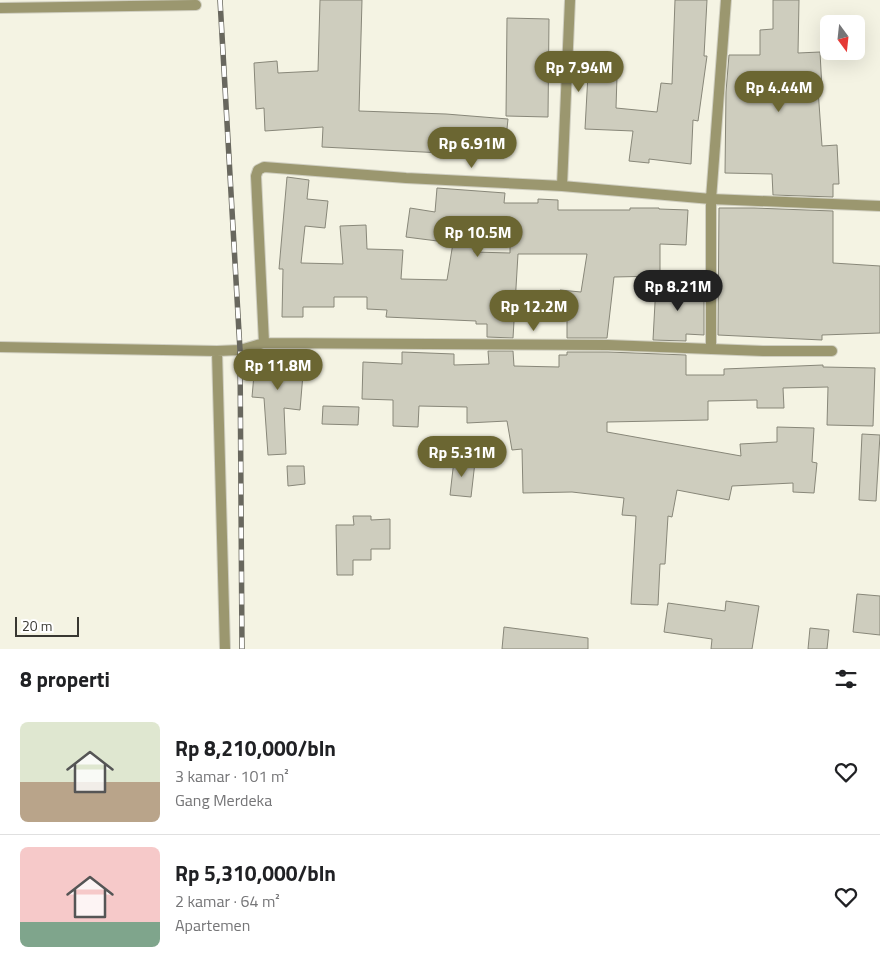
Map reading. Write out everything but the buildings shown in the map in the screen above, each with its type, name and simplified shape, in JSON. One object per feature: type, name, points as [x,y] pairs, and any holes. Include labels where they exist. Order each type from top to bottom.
[{"type":"street","points":[[562,186],[570,0]]},
{"type":"street","points":[[711,349],[711,199],[726,0]]},
{"type":"street","points":[[0,8],[141,3],[196,5]]},
{"type":"street","points":[[264,343],[256,176],[258,170],[264,167],[406,178],[562,186],[711,199],[880,206]]},
{"type":"street","points":[[0,348],[218,351],[240,350],[264,343],[608,345],[763,351],[832,351]]},
{"type":"street","points":[[218,351],[225,649]]},
{"type":"railway","points":[[220,0],[240,350],[242,649]]}]
